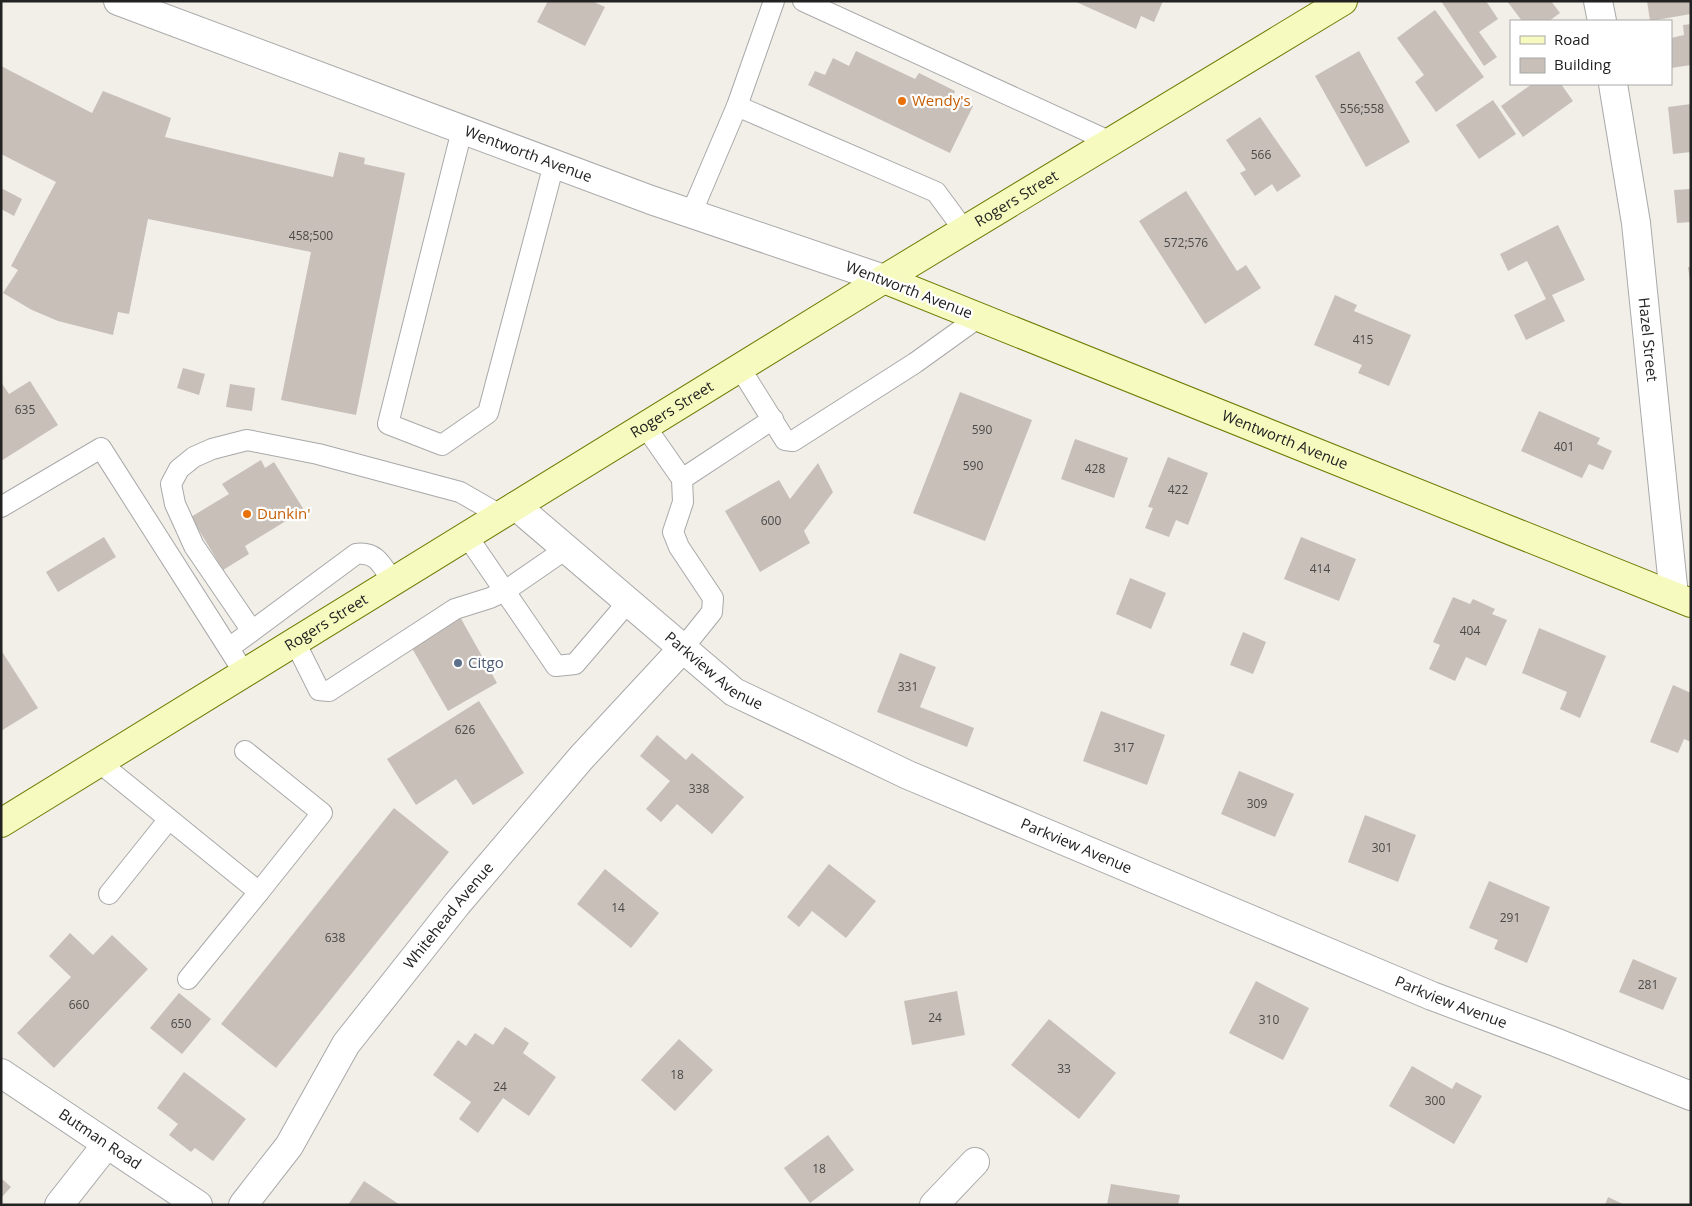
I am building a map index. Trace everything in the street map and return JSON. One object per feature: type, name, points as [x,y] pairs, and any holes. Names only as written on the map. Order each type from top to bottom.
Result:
[{"type":"main road","name":"Rogers Street","points":[[1,823],[884,279],[1343,1]]},
{"type":"main road","name":"Wentworth Avenue","points":[[884,279],[1682,600]]},
{"type":"street","name":"Wentworth Avenue","points":[[118,1],[691,214],[884,279]]},
{"type":"street","points":[[1598,1],[1602,20]]},
{"type":"street","name":"Hazel Street","points":[[1613,85],[1636,222],[1682,600]]},
{"type":"street","name":"Parkview Avenue","points":[[508,511],[566,548],[734,692],[908,775],[1432,996],[1691,1096]]},
{"type":"street","name":"Whitehead Avenue","points":[[243,1205],[290,1146],[346,1044],[457,904],[581,758],[683,648]]},
{"type":"street","name":"Butman Road","points":[[1,1074],[198,1205]]},
{"type":"street","points":[[59,1205],[107,1144]]},
{"type":"street","points":[[934,1205],[975,1162]]},
{"type":"lane","points":[[691,214],[737,106],[774,1]]},
{"type":"lane","points":[[803,1],[1111,142]]},
{"type":"lane","points":[[737,106],[936,192],[964,230]]},
{"type":"lane","points":[[462,130],[388,424],[442,445],[488,413],[554,164]]},
{"type":"lane","points":[[740,368],[785,440],[793,442],[915,363],[979,317]]},
{"type":"lane","points":[[682,479],[773,419]]},
{"type":"lane","points":[[645,426],[682,479],[683,502],[673,532],[680,547],[712,598],[712,612],[683,648]]},
{"type":"lane","points":[[252,631],[194,546],[175,504],[172,484],[179,469],[194,457],[212,449],[247,440],[318,454],[460,492],[508,511]]},
{"type":"lane","points":[[1,507],[101,448],[245,674]]},
{"type":"lane","points":[[467,536],[556,666],[575,664],[628,602]]},
{"type":"lane","points":[[295,642],[319,690],[329,691],[454,609],[490,598],[505,591],[566,548]]},
{"type":"lane","points":[[229,648],[356,554],[365,553],[374,556],[393,582]]},
{"type":"lane","points":[[188,979],[322,813],[245,751]]},
{"type":"lane","points":[[100,763],[259,892]]},
{"type":"lane","points":[[109,894],[169,819]]},
{"type":"building","points":[[548,1],[592,1],[605,7],[585,46],[537,22]]},
{"type":"building","points":[[1074,1],[1163,1],[1154,22],[1141,16],[1136,29]]},
{"type":"building","points":[[1441,1],[1486,1],[1498,19],[1479,32],[1497,57],[1484,66]]},
{"type":"building","points":[[1507,1],[1551,1],[1560,13],[1550,20],[1521,20]]},
{"type":"building","points":[[1647,1],[1691,1],[1691,14],[1650,20]]},
{"type":"building","points":[[1435,10],[1484,77],[1436,112],[1415,82],[1424,75],[1397,38]]},
{"type":"building","points":[[1691,24],[1691,65],[1672,68],[1672,38],[1684,35],[1683,25]]},
{"type":"building","name":"Wendy's","points":[[856,51],[915,79],[919,73],[955,91],[953,96],[973,106],[950,153],[808,85],[815,71],[825,75],[833,58],[849,66]]},
{"type":"building","points":[[1359,51],[1410,142],[1366,167],[1315,76]]},
{"type":"building","points":[[1,66],[92,113],[103,91],[171,118],[165,137],[333,177],[339,152],[365,158],[364,164],[405,173],[356,415],[281,400],[311,252],[148,219],[129,314],[118,312],[113,335],[58,321],[32,310],[3,293],[18,270],[11,266],[56,182],[1,154]]},
{"type":"building","points":[[1531,85],[1562,85],[1573,101],[1523,137],[1501,106]]},
{"type":"building","points":[[1493,100],[1516,134],[1479,159],[1456,125]]},
{"type":"building","points":[[1691,104],[1691,152],[1673,154],[1668,107]]},
{"type":"building","points":[[1260,117],[1301,176],[1277,192],[1272,184],[1255,196],[1240,173],[1246,170],[1226,140]]},
{"type":"building","points":[[1,188],[22,199],[14,216],[1,209]]},
{"type":"building","points":[[1691,189],[1691,222],[1677,223],[1674,190]]},
{"type":"building","points":[[1186,191],[1237,271],[1246,265],[1261,288],[1205,324],[1139,221]]},
{"type":"building","points":[[1558,225],[1585,280],[1552,295],[1565,321],[1526,340],[1514,315],[1546,299],[1527,261],[1508,271],[1500,254]]},
{"type":"building","points":[[1688,267],[1691,267],[1691,280],[1690,280]]},
{"type":"building","points":[[1335,295],[1357,305],[1354,311],[1411,335],[1389,386],[1358,373],[1362,365],[1314,345]]},
{"type":"building","points":[[183,368],[205,374],[199,395],[177,388]]},
{"type":"building","points":[[30,381],[58,425],[1,461],[1,382],[9,394]]},
{"type":"building","points":[[230,384],[255,388],[252,411],[226,407]]},
{"type":"building","points":[[960,392],[1032,420],[985,541],[913,513]]},
{"type":"building","points":[[1539,411],[1600,438],[1597,444],[1612,451],[1603,470],[1589,464],[1582,478],[1521,451]]},
{"type":"building","points":[[1075,439],[1128,458],[1114,498],[1061,479]]},
{"type":"building","points":[[1168,457],[1208,473],[1188,525],[1176,520],[1169,537],[1145,528],[1153,508],[1148,507]]},
{"type":"building","name":"Dunkin'","points":[[261,460],[265,468],[274,462],[304,510],[245,546],[249,554],[223,570],[191,517],[229,494],[222,484]]},
{"type":"building","points":[[818,463],[833,492],[804,531],[810,543],[760,572],[725,511],[779,480],[790,499]]},
{"type":"building","points":[[104,537],[116,557],[58,592],[46,572]]},
{"type":"building","points":[[1301,537],[1356,559],[1339,601],[1284,579]]},
{"type":"building","points":[[1130,578],[1166,593],[1151,629],[1116,614]]},
{"type":"building","points":[[1453,597],[1470,604],[1473,599],[1495,609],[1492,614],[1507,620],[1486,666],[1466,657],[1455,681],[1429,669],[1440,645],[1433,642]]},
{"type":"building","points":[[459,615],[497,683],[448,711],[409,643]]},
{"type":"building","points":[[1539,628],[1606,656],[1580,718],[1560,709],[1567,692],[1522,673]]},
{"type":"building","points":[[1243,632],[1266,642],[1253,674],[1230,665]]},
{"type":"building","points":[[1,650],[38,708],[1,731]]},
{"type":"building","points":[[900,653],[936,667],[920,707],[974,728],[967,747],[877,712]]},
{"type":"building","points":[[1673,685],[1691,693],[1691,742],[1684,739],[1678,753],[1650,742]]},
{"type":"building","points":[[479,701],[524,773],[473,805],[456,779],[416,805],[387,759]]},
{"type":"building","points":[[1101,711],[1165,735],[1147,785],[1083,761]]},
{"type":"building","points":[[657,735],[686,760],[692,753],[744,797],[712,834],[677,804],[661,822],[646,809],[670,781],[640,756]]},
{"type":"building","points":[[1239,771],[1294,794],[1275,837],[1221,814]]},
{"type":"building","points":[[394,808],[449,852],[276,1068],[221,1024]]},
{"type":"building","points":[[1365,815],[1416,835],[1398,882],[1348,862]]},
{"type":"building","points":[[829,864],[876,901],[846,938],[812,911],[799,927],[787,917]]},
{"type":"building","points":[[605,869],[659,913],[631,948],[577,904]]},
{"type":"building","points":[[1489,881],[1550,907],[1527,963],[1494,949],[1498,940],[1469,928]]},
{"type":"building","points":[[70,933],[93,955],[112,935],[148,969],[54,1068],[17,1033],[71,977],[49,956]]},
{"type":"building","points":[[1633,959],[1677,978],[1663,1010],[1619,992]]},
{"type":"building","points":[[1256,981],[1309,1008],[1283,1060],[1229,1033]]},
{"type":"building","points":[[957,991],[965,1035],[912,1045],[904,1001]]},
{"type":"building","points":[[179,993],[211,1019],[182,1054],[150,1028]]},
{"type":"building","points":[[1049,1019],[1116,1073],[1079,1119],[1011,1065]]},
{"type":"building","points":[[505,1027],[529,1043],[523,1053],[556,1077],[529,1116],[503,1098],[478,1133],[459,1119],[471,1102],[433,1075],[458,1040],[466,1046],[475,1033],[493,1045]]},
{"type":"building","points":[[679,1039],[713,1070],[675,1111],[641,1080]]},
{"type":"building","points":[[1412,1066],[1452,1089],[1456,1082],[1482,1096],[1454,1144],[1389,1106]]},
{"type":"building","points":[[184,1072],[246,1119],[213,1161],[195,1148],[191,1152],[169,1135],[178,1124],[157,1108]]},
{"type":"building","points":[[828,1135],[854,1170],[810,1203],[784,1168]]},
{"type":"building","points":[[1,1178],[11,1187],[1,1198]]},
{"type":"building","points":[[364,1181],[400,1205],[348,1205]]},
{"type":"building","points":[[1111,1184],[1180,1195],[1178,1205],[1107,1205]]},
{"type":"building","points":[[1608,1197],[1625,1205],[1605,1205]]},
{"type":"place","name":"Wendy's","points":[[902,101]]},
{"type":"place","name":"Dunkin'","points":[[247,514]]},
{"type":"place","name":"Citgo","points":[[458,663]]}]
